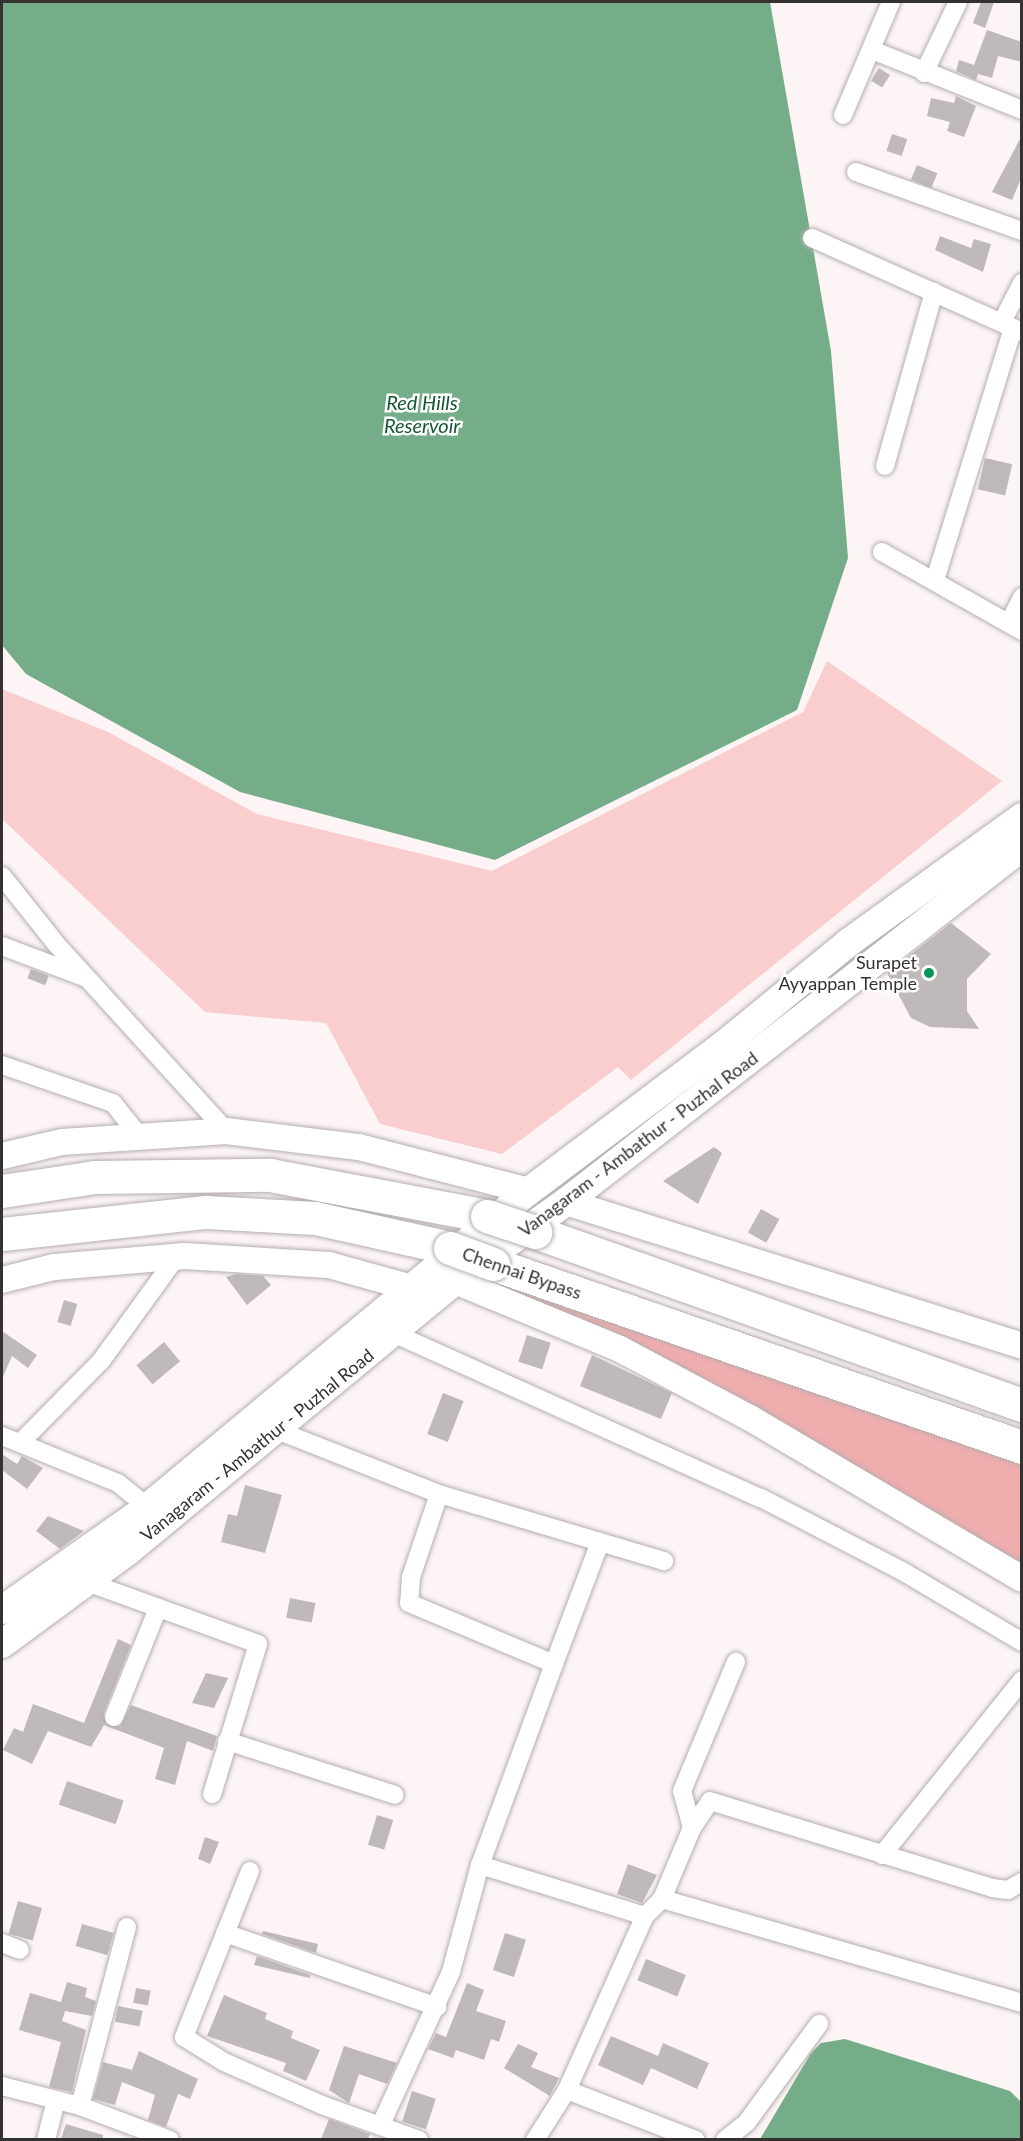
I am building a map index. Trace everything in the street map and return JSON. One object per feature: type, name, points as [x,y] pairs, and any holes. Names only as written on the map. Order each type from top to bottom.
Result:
[{"type":"highway","points":[[2,1191],[95,1177],[270,1175],[478,1213],[1022,1405]]},
{"type":"highway","name":"Chennai Bypass","points":[[2,1234],[206,1212],[315,1218],[450,1248],[1022,1447]]},
{"type":"main road","points":[[2,1610],[148,1507],[437,1289],[529,1191],[929,901],[1022,817]]},
{"type":"main road","name":"Vanagaram - Ambathur - Puzhal Road","points":[[2,1644],[87,1582],[393,1333],[437,1289],[566,1202],[929,901],[1022,847]]},
{"type":"street","points":[[843,115],[891,2]]},
{"type":"street","points":[[924,73],[958,2]]},
{"type":"street","points":[[872,50],[924,73],[1022,110]]},
{"type":"street","points":[[856,172],[1022,231]]},
{"type":"street","points":[[812,238],[1012,328]]},
{"type":"street","points":[[935,580],[1012,328],[1022,283]]},
{"type":"street","points":[[885,466],[934,292]]},
{"type":"street","points":[[882,552],[1015,627],[1022,597]]},
{"type":"street","points":[[2,876],[88,979],[226,1131]]},
{"type":"street","points":[[2,946],[88,979]]},
{"type":"street","points":[[2,1065],[113,1103],[140,1137]]},
{"type":"street","points":[[2,1156],[62,1142],[226,1131],[359,1147],[529,1191]]},
{"type":"street","points":[[566,1202],[1022,1346]]},
{"type":"street","points":[[22,1441],[101,1361],[177,1256]]},
{"type":"street","points":[[2,1280],[54,1266],[177,1256],[329,1265],[437,1289],[620,1349],[750,1418],[1022,1579]]},
{"type":"street","points":[[393,1333],[761,1498],[902,1571],[1022,1642]]},
{"type":"street","points":[[274,1429],[439,1494],[664,1562]]},
{"type":"street","points":[[2,1436],[22,1441],[118,1483],[148,1507]]},
{"type":"street","points":[[439,1494],[411,1577],[409,1603],[554,1664]]},
{"type":"street","points":[[382,2122],[438,2007],[480,1865],[600,1542]]},
{"type":"street","points":[[87,1582],[258,1644],[212,1794]]},
{"type":"street","points":[[114,1717],[158,1608]]},
{"type":"street","points":[[692,1828],[682,1791],[736,1662]]},
{"type":"street","points":[[882,1855],[1022,1680]]},
{"type":"street","points":[[227,1741],[395,1795]]},
{"type":"street","points":[[535,2139],[567,2090],[645,1916],[662,1899],[692,1828],[710,1802],[992,1888],[1008,1890],[1022,1882]]},
{"type":"street","points":[[480,1865],[645,1916]]},
{"type":"street","points":[[250,1871],[184,2037],[224,2062],[322,2105],[382,2122],[419,2139]]},
{"type":"street","points":[[662,1899],[1022,2003]]},
{"type":"street","points":[[80,2106],[127,1927]]},
{"type":"street","points":[[225,1933],[438,2007]]},
{"type":"street","points":[[2,1943],[20,1950]]},
{"type":"street","points":[[725,2139],[747,2122],[819,2024]]},
{"type":"street","points":[[2,2086],[80,2106],[159,2138]]},
{"type":"street","points":[[567,2090],[696,2139]]},
{"type":"street","points":[[46,2139],[56,2100]]},
{"type":"shaded area","points":[[827,661],[1002,781],[631,1080],[618,1067],[502,1154],[380,1124],[326,1023],[205,1012],[2,819],[2,689],[108,732],[257,814],[492,871],[803,712]]},
{"type":"shaded area","points":[[509,1282],[1021,1459],[1021,1568],[515,1295]]},
{"type":"water","name":"Red Hills Reservoir","points":[[2,2],[770,2],[831,351],[848,558],[797,710],[495,860],[240,792],[26,674],[2,645]]},
{"type":"water","points":[[845,2039],[1010,2091],[1021,2102],[1021,2139],[760,2139],[811,2053],[821,2043]]},
{"type":"building","points":[[981,2],[994,2],[985,28],[973,23]]},
{"type":"building","points":[[987,30],[1022,42],[1022,62],[998,56],[992,78],[978,74],[976,80],[956,71],[959,60],[974,65]]},
{"type":"building","points":[[879,68],[890,75],[882,88],[871,81]]},
{"type":"building","points":[[956,96],[976,106],[964,137],[947,131],[950,122],[927,116],[931,98],[954,103]]},
{"type":"building","points":[[892,134],[907,139],[902,156],[886,151]]},
{"type":"building","points":[[1021,137],[1022,176],[1012,200],[992,192]]},
{"type":"building","points":[[917,165],[937,173],[931,188],[911,180]]},
{"type":"building","points":[[940,236],[971,248],[974,239],[991,244],[983,272],[935,250]]},
{"type":"building","points":[[985,458],[1012,464],[1005,495],[978,489]]},
{"type":"building","name":"Surapet Ayyappan Temple","points":[[951,923],[991,954],[967,979],[967,1011],[979,1029],[930,1027],[911,1018],[887,973]]},
{"type":"building","points":[[31,969],[49,976],[45,985],[27,978]]},
{"type":"building","points":[[714,1147],[722,1153],[698,1204],[663,1181]]},
{"type":"building","points":[[761,1209],[779,1219],[766,1243],[748,1233]]},
{"type":"building","points":[[236,1274],[263,1276],[271,1285],[247,1305],[226,1277]]},
{"type":"building","points":[[64,1300],[77,1304],[71,1326],[57,1322]]},
{"type":"building","points":[[2,1331],[37,1355],[28,1368],[12,1356],[2,1379]]},
{"type":"building","points":[[527,1335],[551,1343],[542,1369],[518,1362]]},
{"type":"building","points":[[164,1342],[180,1361],[152,1384],[136,1365]]},
{"type":"building","points":[[592,1355],[672,1393],[661,1419],[580,1386]]},
{"type":"building","points":[[443,1393],[464,1401],[448,1442],[427,1434]]},
{"type":"building","points":[[2,1454],[17,1464],[22,1456],[43,1468],[27,1489],[2,1470]]},
{"type":"building","points":[[245,1485],[282,1495],[265,1553],[221,1542],[228,1514],[237,1516]]},
{"type":"building","points":[[48,1516],[84,1531],[60,1549],[36,1531]]},
{"type":"building","points":[[290,1598],[316,1603],[312,1623],[286,1618]]},
{"type":"building","points":[[118,1639],[131,1645],[104,1713],[106,1724],[120,1726],[131,1705],[217,1736],[213,1751],[187,1741],[175,1785],[155,1779],[164,1748],[104,1725],[91,1747],[48,1731],[32,1764],[3,1750],[14,1728],[23,1732],[33,1704],[84,1723]]},
{"type":"building","points":[[206,1673],[228,1678],[214,1708],[192,1703]]},
{"type":"building","points":[[67,1781],[124,1801],[116,1824],[59,1805]]},
{"type":"building","points":[[377,1815],[393,1820],[384,1850],[368,1845]]},
{"type":"building","points":[[205,1837],[219,1842],[210,1864],[198,1859]]},
{"type":"building","points":[[628,1864],[657,1875],[642,1903],[617,1894]]},
{"type":"building","points":[[18,1901],[42,1908],[33,1941],[9,1934]]},
{"type":"building","points":[[82,1924],[114,1933],[107,1955],[76,1946]]},
{"type":"building","points":[[263,1931],[318,1944],[316,1953],[262,1934]]},
{"type":"building","points":[[505,1933],[526,1940],[514,1977],[493,1970]]},
{"type":"building","points":[[257,1956],[310,1975],[310,1978],[254,1965]]},
{"type":"building","points":[[646,1959],[686,1975],[677,1996],[637,1980]]},
{"type":"building","points":[[67,1982],[87,1988],[85,1997],[96,2001],[92,2016],[65,2011],[62,2021],[86,2030],[72,2092],[49,2087],[61,2042],[19,2030],[30,1993],[61,2002]]},
{"type":"building","points":[[467,1983],[484,1990],[476,2011],[506,2021],[499,2042],[491,2039],[484,2060],[456,2050],[453,2058],[428,2049],[436,2033],[446,2037]]},
{"type":"building","points":[[136,1988],[151,1991],[148,2006],[133,2003]]},
{"type":"building","points":[[224,1995],[267,2013],[265,2019],[293,2031],[291,2038],[320,2050],[306,2081],[283,2071],[286,2063],[207,2036]]},
{"type":"building","points":[[118,2006],[143,2011],[139,2026],[115,2022]]},
{"type":"building","points":[[611,2036],[658,2056],[663,2043],[709,2063],[697,2089],[651,2068],[643,2085],[598,2065]]},
{"type":"building","points":[[518,2044],[538,2053],[531,2067],[559,2078],[550,2096],[504,2068]]},
{"type":"building","points":[[344,2046],[397,2063],[387,2084],[359,2074],[349,2103],[329,2090]]},
{"type":"building","points":[[139,2051],[198,2079],[190,2099],[178,2094],[166,2127],[148,2120],[155,2095],[122,2082],[115,2105],[93,2099],[103,2062],[132,2070]]},
{"type":"building","points":[[412,2091],[436,2099],[426,2129],[402,2121]]},
{"type":"building","points":[[329,2119],[370,2134],[368,2139],[321,2139]]},
{"type":"building","points":[[66,2124],[103,2135],[103,2139],[61,2139]]},
{"type":"place","name":"Surapet Ayyappan Temple","points":[[929,973]]}]
